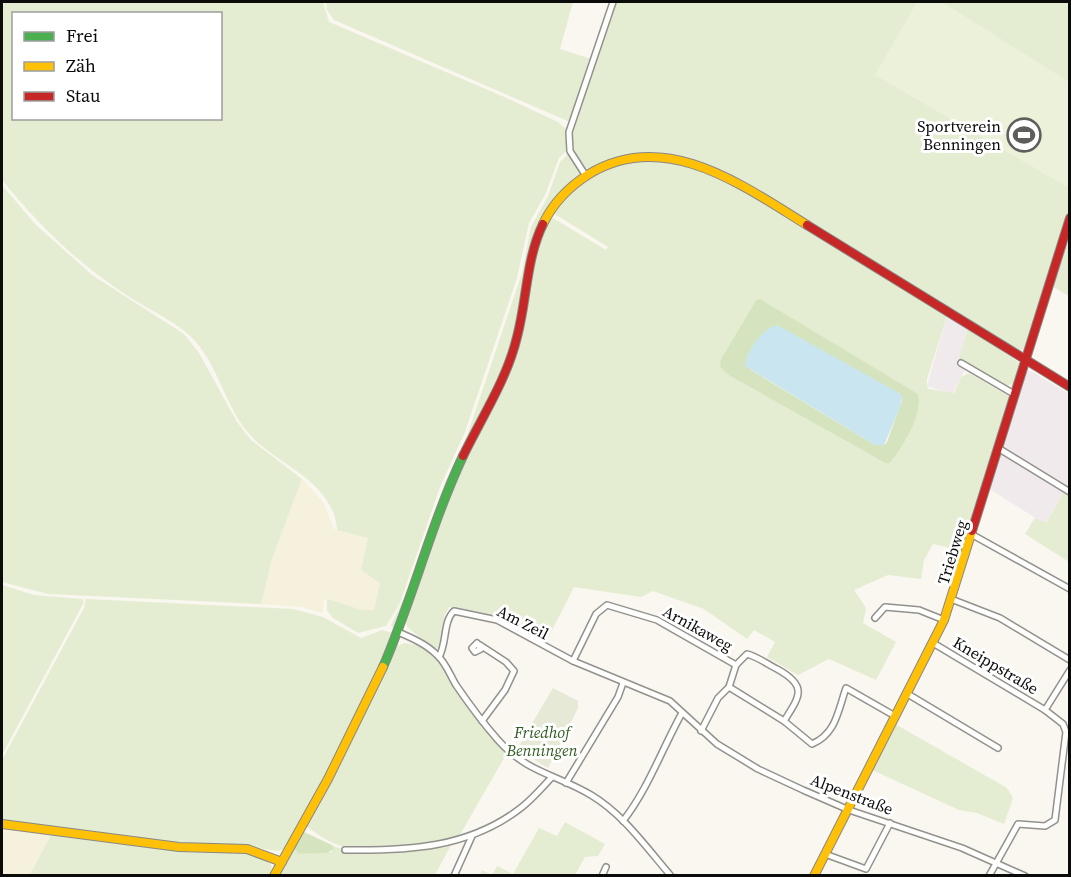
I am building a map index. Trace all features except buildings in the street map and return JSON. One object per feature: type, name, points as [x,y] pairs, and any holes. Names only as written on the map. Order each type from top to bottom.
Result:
[{"type":"street","points":[[586,176],[570,151],[569,132],[613,2]]},
{"type":"street","points":[[274,876],[322,792],[398,632],[457,470],[512,355],[520,328],[528,265],[536,237],[554,205],[586,176],[609,164],[644,156],[676,158],[706,166],[727,176],[1070,387]]},
{"type":"street","name":"Triebweg","points":[[814,876],[944,620],[1070,218]]},
{"type":"street","points":[[961,363],[1014,394]]},
{"type":"street","points":[[998,448],[1070,492]]},
{"type":"street","points":[[971,534],[1070,589]]},
{"type":"street","points":[[951,599],[1000,618],[1070,660]]},
{"type":"street","name":"Arnikaweg","points":[[573,661],[596,614],[607,605],[657,620],[686,634],[736,665]]},
{"type":"street","points":[[875,618],[885,607],[919,610],[944,620]]},
{"type":"street","name":"Am Zeil","points":[[439,657],[445,645],[450,615],[454,611],[497,620],[573,661],[670,701],[682,713]]},
{"type":"street","points":[[398,632],[423,645],[439,657],[482,721],[515,756],[551,778],[591,795],[623,821],[670,876]]},
{"type":"street","name":"Kneippstraße","points":[[933,643],[1045,710],[1063,724],[1066,732],[1055,820],[1045,826],[1018,824],[997,863]]},
{"type":"street","points":[[480,645],[506,662],[514,671],[505,690],[482,721]]},
{"type":"street","name":"Arnikaweg","points":[[701,731],[718,699],[729,687],[736,665],[747,654],[793,678],[798,685],[797,700],[784,721]]},
{"type":"street","points":[[1045,710],[1070,670]]},
{"type":"street","points":[[566,783],[618,697],[623,683]]},
{"type":"street","points":[[729,687],[784,721],[812,744],[825,739],[833,728],[846,688],[895,716]]},
{"type":"street","points":[[906,693],[998,748]]},
{"type":"street","points":[[623,821],[645,787],[664,744],[682,713]]},
{"type":"street","name":"Alpenstraße","points":[[682,713],[717,744],[758,769],[849,810],[997,863],[1025,876]]},
{"type":"street","points":[[345,850],[428,847],[472,836],[521,808],[551,778]]},
{"type":"street","points":[[825,855],[866,869],[890,823]]},
{"type":"street","points":[[2,824],[179,847],[254,849],[282,862]]},
{"type":"street","points":[[454,876],[472,836]]},
{"type":"street","points":[[989,876],[997,863]]},
{"type":"street","points":[[602,876],[606,867]]},
{"type":"shaded area","points":[[947,316],[968,328],[959,358],[968,364],[952,394],[927,386]]},
{"type":"shaded area","points":[[1033,372],[1069,394],[1069,488],[1067,487],[1045,524],[988,488],[1024,373]]},
{"type":"shaded area","points":[[302,479],[323,502],[334,529],[368,538],[361,570],[380,583],[374,610],[362,610],[324,599],[323,613],[301,607],[261,604],[272,559]]},
{"type":"shaded area","points":[[2,828],[52,833],[29,875],[2,876]]},
{"type":"green space","points":[[2,2],[323,2],[329,22],[502,96],[558,122],[567,130],[567,150],[559,158],[545,195],[529,223],[517,278],[465,432],[440,487],[400,603],[386,626],[358,633],[333,618],[327,611],[327,599],[362,610],[374,610],[380,583],[361,570],[368,538],[337,530],[334,514],[327,500],[317,488],[253,438],[235,413],[215,371],[199,345],[188,334],[88,267],[29,211],[2,180]]},
{"type":"green space","points":[[326,2],[573,2],[560,49],[591,59],[570,122],[334,20],[327,10]]},
{"type":"green space","points":[[615,2],[1069,2],[1069,296],[1050,285],[1026,348],[1021,350],[988,334],[719,169],[676,155],[653,152],[630,155],[590,169],[584,168],[575,154],[571,133]]},
{"type":"green space","name":"Sportverein Benningen","points":[[917,2],[942,2],[1069,82],[1069,188],[875,75]]},
{"type":"green space","points":[[569,153],[579,170],[579,177],[535,234],[531,243],[511,349],[465,446],[397,626],[393,628],[391,625],[406,594],[445,483],[467,436],[522,273],[531,227],[548,196],[560,162]]},
{"type":"green space","points":[[649,159],[687,163],[716,175],[947,316],[927,379],[929,389],[954,393],[961,377],[969,373],[1010,397],[963,551],[933,544],[924,560],[921,579],[888,575],[854,590],[866,608],[863,623],[896,642],[876,680],[829,659],[798,675],[767,657],[775,642],[754,630],[747,639],[704,609],[653,591],[641,597],[574,587],[546,642],[499,617],[449,607],[445,615],[440,649],[433,648],[407,627],[406,622],[455,482],[508,372],[537,244],[549,219],[553,218],[606,250],[608,247],[553,213],[583,183],[607,169]],"holes":[[[756,300],[919,405],[907,437],[890,463],[885,463],[730,376],[721,359]]]},
{"type":"green space","points":[[2,185],[35,224],[92,275],[184,334],[199,353],[237,422],[251,440],[302,479],[272,559],[261,604],[48,594],[2,582]]},
{"type":"green space","points":[[760,299],[918,394],[918,412],[915,421],[890,463],[885,463],[730,376],[720,367],[721,359],[756,300]],"holes":[[[745,362],[899,393],[902,400],[887,442],[884,445],[875,445],[751,370]]]},
{"type":"green space","points":[[968,328],[1021,364],[1015,383],[1006,386],[959,358]]},
{"type":"green space","points":[[1067,487],[1069,488],[1069,562],[1025,534],[1035,518],[1046,523]]},
{"type":"green space","points":[[2,585],[34,595],[82,599],[84,602],[2,755]]},
{"type":"green space","points":[[86,599],[293,609],[323,617],[361,638],[382,630],[393,633],[322,785],[285,849],[277,851],[248,846],[183,844],[2,821],[2,760],[84,608]]},
{"type":"green space","points":[[405,643],[417,645],[435,657],[482,725],[507,753],[458,838],[387,849],[358,849],[340,846],[315,833],[307,827],[307,824],[396,646]]},
{"type":"green space","name":"Friedhof Benningen","points":[[553,688],[578,701],[578,708],[548,768],[517,749]]},
{"type":"green space","points":[[895,724],[1007,788],[1013,798],[1004,824],[977,813],[959,810],[872,770]]},
{"type":"green space","points":[[565,822],[605,844],[598,856],[585,857],[575,875],[492,875],[497,866],[513,874],[539,828],[557,836]]},
{"type":"green space","points":[[304,832],[332,845],[334,849],[327,853],[298,854],[294,848]]},
{"type":"green space","points":[[52,833],[245,851],[268,860],[272,867],[270,876],[29,876]]},
{"type":"green space","points":[[332,845],[359,853],[391,854],[451,845],[435,875],[277,876],[294,848],[298,854],[332,852]]},
{"type":"green space","points":[[482,870],[492,875],[480,875]]},
{"type":"water","points":[[777,325],[902,396],[900,407],[884,445],[875,445],[745,366],[748,354],[756,341],[766,331]]},
{"type":"traffic: fast","points":[[383,667],[441,508],[463,456]]},
{"type":"traffic: slow","points":[[543,224],[563,196],[589,174],[618,161],[646,157],[674,159],[702,167],[729,179],[807,225]]},
{"type":"traffic: slow","points":[[814,876],[944,620],[972,531]]},
{"type":"traffic: slow","points":[[274,876],[328,779],[383,667]]},
{"type":"traffic: slow","points":[[2,824],[179,847],[247,849],[282,862]]},
{"type":"traffic: jam","points":[[972,531],[1070,218]]},
{"type":"traffic: jam","points":[[463,456],[501,383],[513,353],[533,251],[543,224]]},
{"type":"traffic: jam","points":[[807,225],[1070,387]]},
{"type":"place","name":"Sportverein Benningen","points":[[1024,135]]}]
